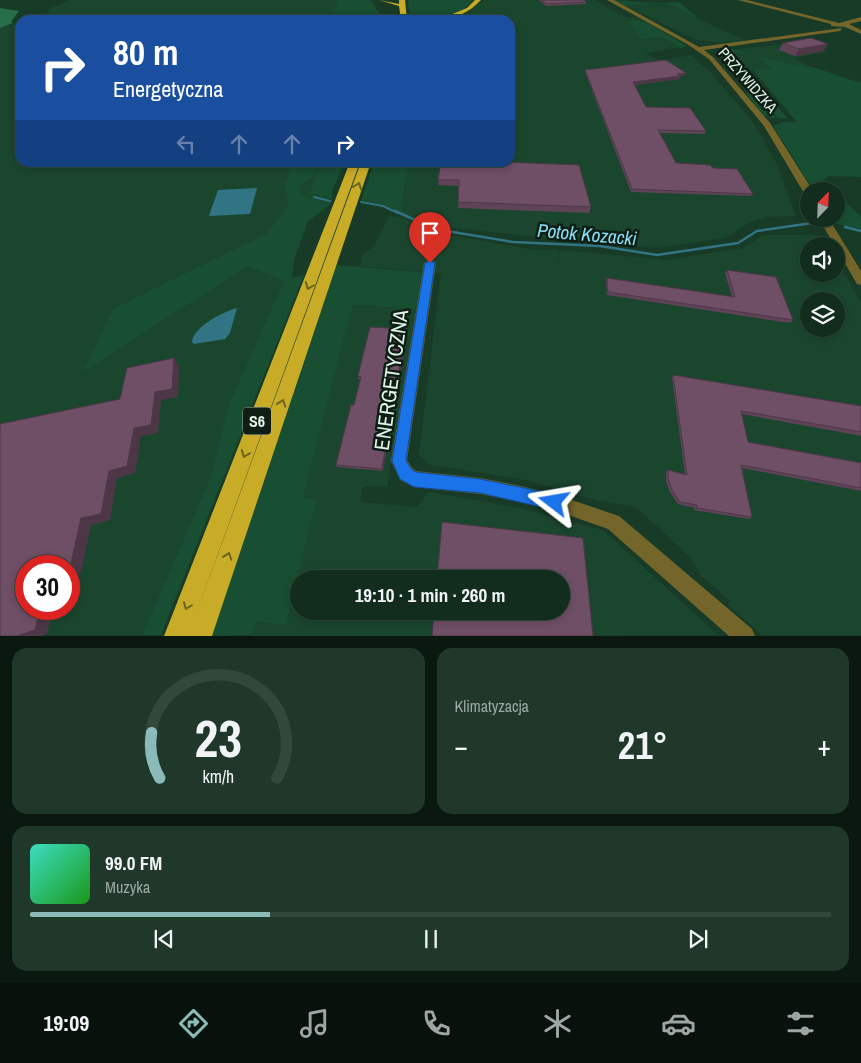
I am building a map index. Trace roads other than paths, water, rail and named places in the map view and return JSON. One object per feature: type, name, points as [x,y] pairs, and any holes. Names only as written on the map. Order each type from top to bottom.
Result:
[{"type":"highway","points":[[382,0],[399,2]]},
{"type":"highway","points":[[454,15],[469,9],[478,0]]},
{"type":"highway","points":[[398,15],[399,2]]},
{"type":"highway","points":[[399,2],[403,15]]},
{"type":"highway","name":"S6","points":[[176,636],[353,167]]},
{"type":"highway","name":"S6","points":[[200,636],[364,167]]},
{"type":"street","name":"PRZYWIDZKA","points":[[610,0],[699,49],[711,58],[767,125],[802,182]]},
{"type":"street","points":[[741,0],[861,32]]},
{"type":"street","points":[[699,49],[842,26],[861,19]]},
{"type":"street","points":[[829,228],[861,281]]},
{"type":"street","name":"ENERGETYCZNA","points":[[430,263],[399,461],[406,474],[414,479],[516,492],[554,502],[613,522],[745,636]]},
{"type":"water","points":[[257,188],[250,214],[209,216],[218,190]]},
{"type":"water","points":[[237,308],[230,333],[225,339],[194,344],[192,342],[194,336],[203,325],[217,316]]},
{"type":"waterway","name":"Potok Kozacki","points":[[314,197],[330,201]]},
{"type":"waterway","name":"Potok Kozacki","points":[[361,202],[383,206],[398,213]]},
{"type":"waterway","name":"Potok Kozacki","points":[[395,211],[435,229],[513,242],[600,246],[657,255],[738,243],[757,231],[800,225]]},
{"type":"waterway","name":"Potok Kozacki","points":[[845,227],[861,231]]}]
